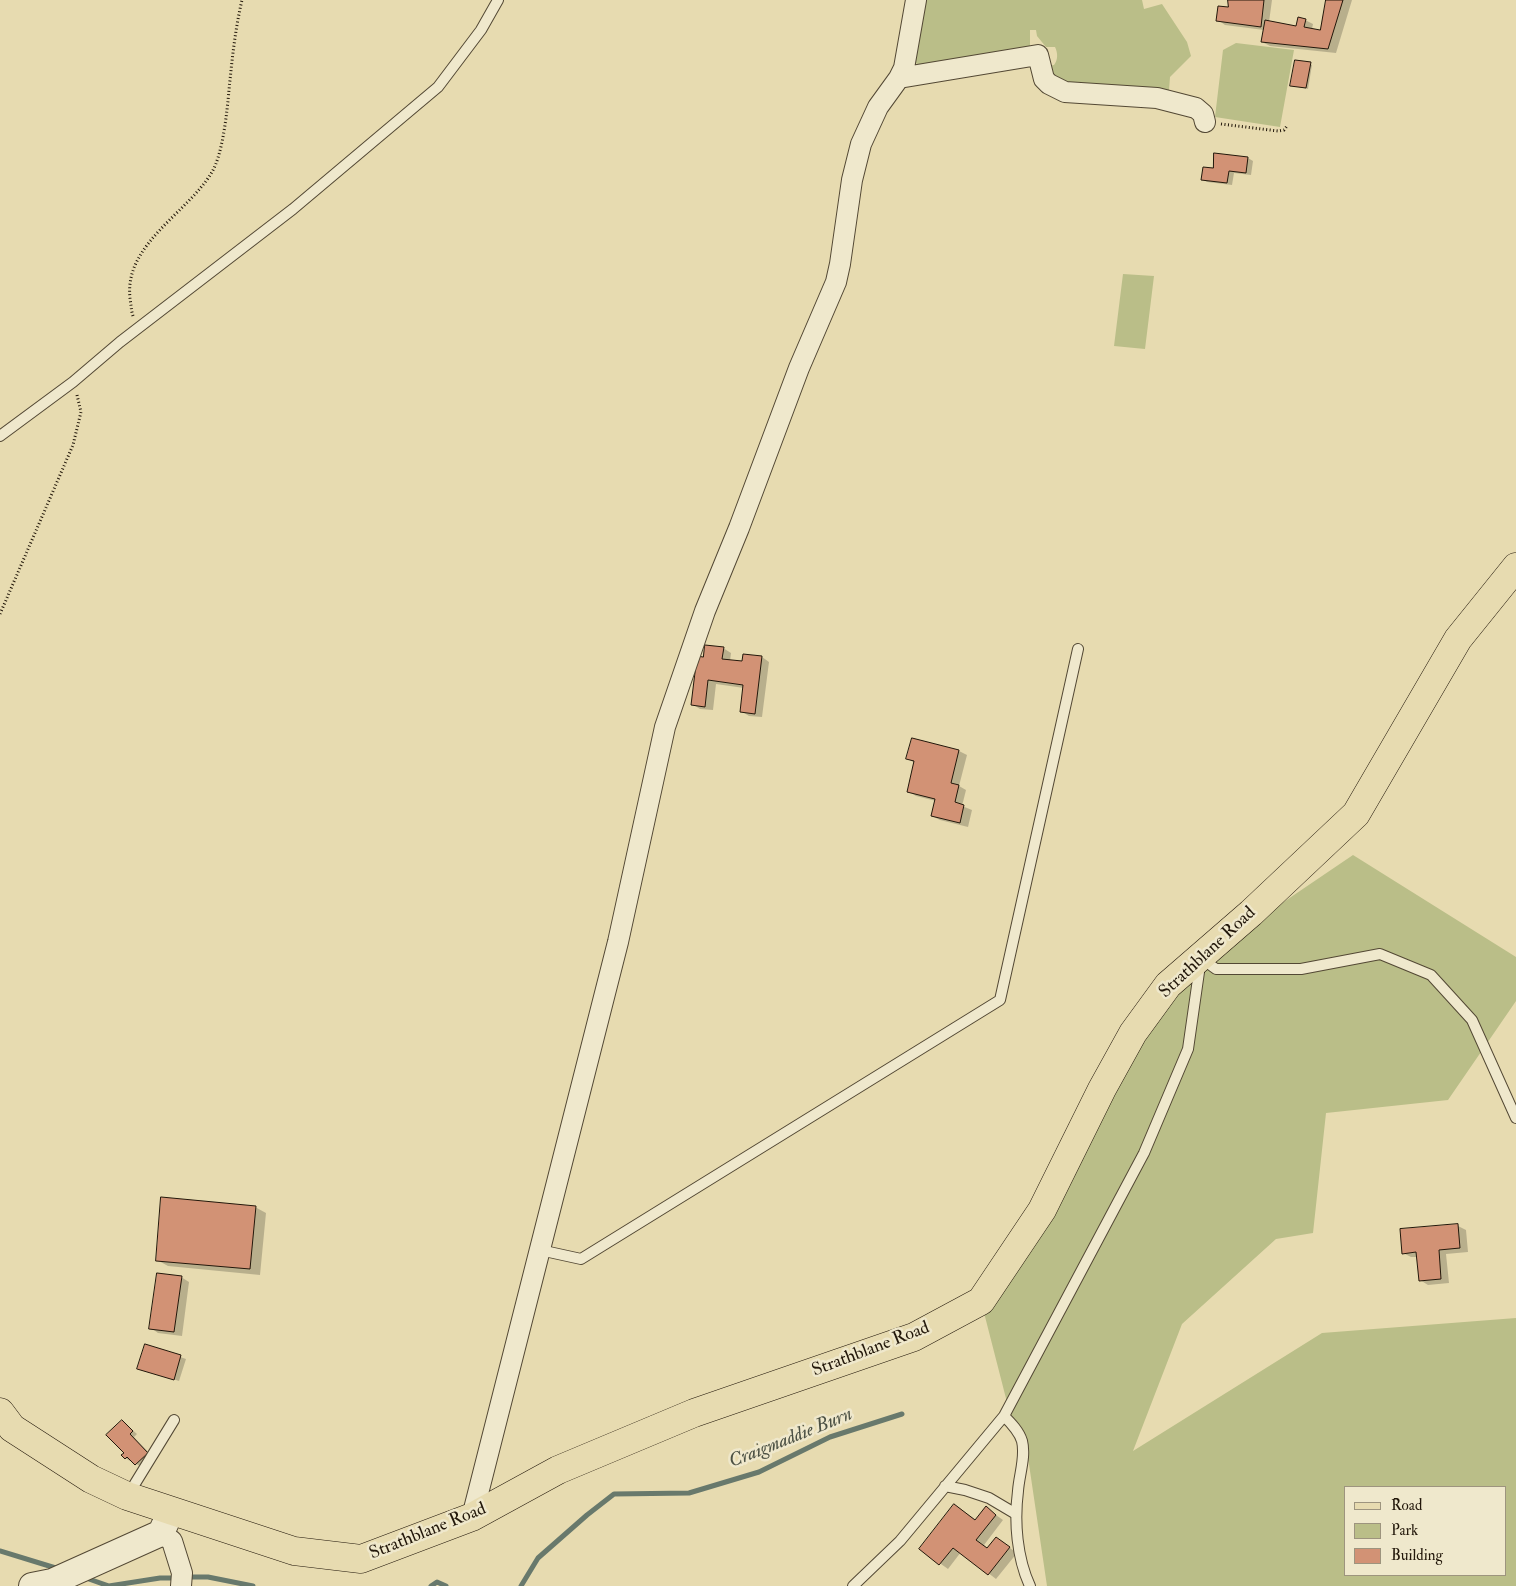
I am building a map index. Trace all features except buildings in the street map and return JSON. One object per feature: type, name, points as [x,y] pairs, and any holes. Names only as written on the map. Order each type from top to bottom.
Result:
[{"type":"main road","name":"Strathblane Road","points":[[0,1412],[12,1428],[91,1479],[127,1496],[166,1522],[294,1551],[361,1559],[472,1517],[558,1470],[694,1413],[914,1337],[982,1301],[1042,1210],[1102,1089],[1138,1026],[1168,985],[1251,913],[1356,814],[1458,639],[1516,567]]},
{"type":"street","points":[[472,1517],[618,942],[665,727],[705,611],[739,528],[799,368],[836,282],[852,180],[861,144],[878,107],[904,68],[916,0]]},
{"type":"street","points":[[899,78],[1038,55],[1044,78],[1049,84],[1065,92],[1157,98],[1196,108],[1203,114],[1205,122]]},
{"type":"street","points":[[32,1586],[52,1582],[166,1522],[182,1573],[181,1586]]},
{"type":"lane","points":[[0,436],[73,382],[138,328],[293,209],[438,87],[481,30],[498,0]]},
{"type":"lane","points":[[540,1250],[581,1259],[1000,1000],[1078,649]]},
{"type":"lane","points":[[853,1586],[900,1541],[1004,1416],[1144,1152],[1188,1049],[1201,958],[1216,969],[1300,969],[1380,954],[1431,975],[1472,1020],[1516,1118]]},
{"type":"lane","points":[[1004,1416],[1019,1435],[1022,1442],[1022,1462],[1016,1514],[1019,1551],[1023,1571],[1030,1586]]},
{"type":"lane","points":[[127,1496],[174,1420]]},
{"type":"lane","points":[[945,1486],[989,1498],[1016,1514]]},
{"type":"path","points":[[138,328],[132,312],[129,289],[135,263],[155,235],[202,188],[214,170],[223,138],[242,0]]},
{"type":"path","points":[[1205,122],[1278,131],[1284,130],[1287,126]]},
{"type":"path","points":[[0,614],[73,445],[82,412],[73,382]]},
{"type":"green space","points":[[922,0],[1142,0],[1144,9],[1162,4],[1187,42],[1191,56],[1170,77],[1169,90],[1056,80],[1046,66],[1054,65],[1057,56],[1056,49],[1055,47],[1046,47],[1037,36],[1036,30],[1030,30],[1030,48],[924,66],[915,63],[913,58]]},
{"type":"green space","points":[[1236,43],[1294,50],[1280,127],[1215,117],[1223,50]]},
{"type":"green space","points":[[1123,274],[1154,276],[1145,349],[1114,346]]},
{"type":"green space","points":[[1353,855],[1516,957],[1516,1001],[1448,1100],[1326,1113],[1313,1233],[1276,1239],[1182,1324],[1133,1451],[1322,1333],[1516,1318],[1516,1586],[1047,1586],[1026,1444],[1010,1414],[981,1301],[1102,1089],[1201,958]]},
{"type":"waterway","name":"Craigmaddie Burn","points":[[521,1586],[538,1558],[614,1494],[689,1493],[759,1472],[830,1437],[902,1414]]},
{"type":"waterway","name":"Craigmaddie Burn","points":[[0,1551],[59,1569]]},
{"type":"waterway","name":"Craigmaddie Burn","points":[[187,1577],[208,1577],[253,1586]]},
{"type":"waterway","name":"Craigmaddie Burn","points":[[86,1578],[109,1586],[160,1578],[178,1578]]},
{"type":"waterway","name":"Craigmaddie Burn","points":[[431,1586],[437,1582],[446,1586]]}]
